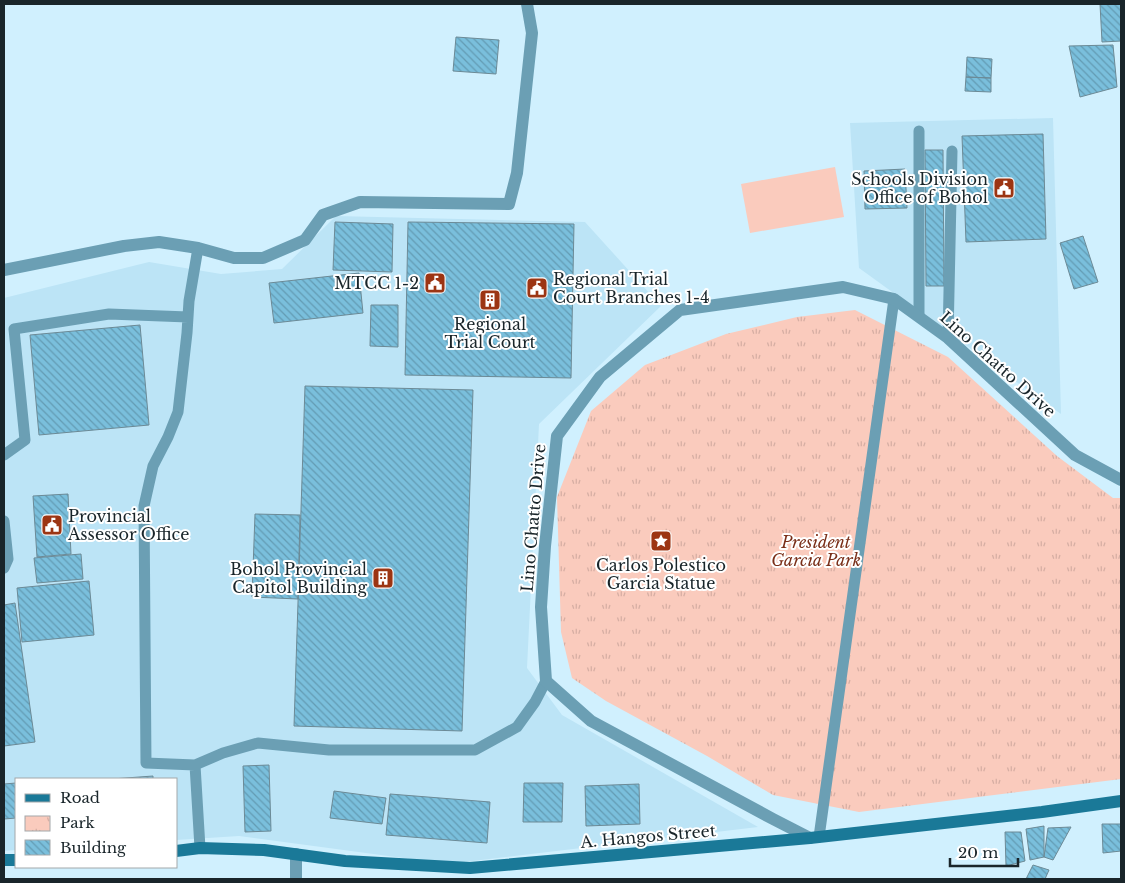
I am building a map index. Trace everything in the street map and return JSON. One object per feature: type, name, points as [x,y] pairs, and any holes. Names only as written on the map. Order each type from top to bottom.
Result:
[{"type":"street","points":[[4,270],[124,246],[159,242],[198,248],[234,258],[263,258],[305,240],[323,215],[360,202],[509,204],[517,173],[532,33],[527,4]]},
{"type":"street","name":"Lino Chatto Drive","points":[[546,681],[542,607],[545,546],[556,436],[600,377],[680,310],[843,287],[894,299],[948,338],[1074,454],[1121,480]]},
{"type":"street","points":[[546,681],[591,721],[772,819],[814,837]]},
{"type":"street","name":"A. Hangos Street","points":[[178,851],[200,848],[264,850],[346,861],[470,868],[814,837],[1042,812],[1121,801]]},
{"type":"street","points":[[296,854],[296,879]]},
{"type":"lane","points":[[918,316],[919,131]]},
{"type":"lane","points":[[948,338],[952,151]]},
{"type":"lane","points":[[198,248],[189,301],[178,412],[168,437],[152,466],[144,506],[146,763],[195,765],[223,753],[258,742],[329,750],[475,750],[517,726],[546,681]]},
{"type":"lane","points":[[814,837],[894,299]]},
{"type":"lane","points":[[4,455],[25,440],[14,329],[110,314],[188,317]]},
{"type":"lane","points":[[4,522],[8,559],[4,568]]},
{"type":"lane","points":[[195,765],[200,848]]},
{"type":"shaded area","points":[[1053,118],[1061,414],[859,268],[850,123]]},
{"type":"shaded area","points":[[336,216],[585,222],[661,306],[539,424],[527,668],[562,715],[758,827],[448,864],[239,836],[178,840],[178,778],[15,778],[15,850],[4,851],[4,298],[149,262],[221,274],[282,269]]},
{"type":"green space","points":[[835,167],[844,217],[750,233],[741,184]]},
{"type":"green space","name":"President Garcia Park","points":[[855,310],[948,357],[1057,456],[1113,498],[1121,498],[1121,779],[859,812],[773,795],[707,756],[606,701],[572,678],[561,632],[557,497],[591,411],[645,365],[726,334],[797,317]]},
{"type":"building","points":[[1100,4],[1121,4],[1121,41],[1102,42]]},
{"type":"building","points":[[456,37],[499,40],[496,74],[453,71]]},
{"type":"building","points":[[1113,45],[1117,87],[1080,97],[1069,46]]},
{"type":"building","points":[[967,57],[992,59],[991,78],[966,77]]},
{"type":"building","points":[[966,77],[991,78],[991,92],[965,91]]},
{"type":"building","name":"Schools Division Office of Bohol","points":[[1043,134],[1046,239],[966,242],[962,136]]},
{"type":"building","points":[[925,150],[943,150],[944,286],[926,286]]},
{"type":"building","points":[[905,169],[907,208],[865,209],[864,171]]},
{"type":"building","points":[[335,222],[393,224],[392,272],[333,270]]},
{"type":"building","name":"Regional Trial Court","points":[[408,222],[574,224],[571,378],[405,375]]},
{"type":"building","points":[[1083,236],[1098,282],[1074,289],[1060,243]]},
{"type":"building","points":[[359,273],[363,313],[274,323],[269,283]]},
{"type":"building","points":[[371,305],[398,305],[398,347],[370,346]]},
{"type":"building","points":[[140,325],[149,425],[39,435],[30,335]]},
{"type":"building","name":"Bohol Provincial Capitol Building","points":[[305,386],[473,390],[462,731],[294,726]]},
{"type":"building","name":"Provincial Assessor Office","points":[[68,494],[71,554],[37,557],[33,496]]},
{"type":"building","points":[[255,514],[300,515],[298,599],[252,597]]},
{"type":"building","points":[[81,554],[83,579],[37,583],[34,558]]},
{"type":"building","points":[[89,581],[94,635],[22,642],[17,588]]},
{"type":"building","points":[[15,603],[35,742],[4,746],[4,605]]},
{"type":"building","points":[[269,765],[271,831],[245,832],[243,766]]},
{"type":"building","points":[[153,776],[153,778],[126,778]]},
{"type":"building","points":[[15,783],[15,818],[4,819],[4,784]]},
{"type":"building","points":[[524,783],[563,783],[562,822],[523,822]]},
{"type":"building","points":[[639,784],[640,824],[586,826],[585,786]]},
{"type":"building","points":[[334,791],[386,798],[382,824],[330,818]]},
{"type":"building","points":[[390,794],[490,802],[487,843],[386,835]]},
{"type":"building","points":[[1102,824],[1121,824],[1121,851],[1103,853]]},
{"type":"building","points":[[1044,826],[1044,857],[1030,860],[1026,829]]},
{"type":"building","points":[[1071,827],[1053,860],[1044,857],[1048,828]]},
{"type":"building","points":[[1005,832],[1021,832],[1025,861],[1006,866]]},
{"type":"building","points":[[1033,865],[1049,870],[1045,879],[1026,879]]},
{"type":"place","name":"Schools Division Office of Bohol","points":[[1004,188]]},
{"type":"place","name":"MTCC 1-2","points":[[435,283]]},
{"type":"place","name":"Regional Trial Court Branches 1-4","points":[[537,288]]},
{"type":"place","name":"Regional Trial Court","points":[[490,300]]},
{"type":"place","name":"Provincial Assessor Office","points":[[52,525]]},
{"type":"place","name":"Carlos Polestico Garcia Statue","points":[[661,541]]},
{"type":"place","name":"Bohol Provincial Capitol Building","points":[[383,578]]}]
